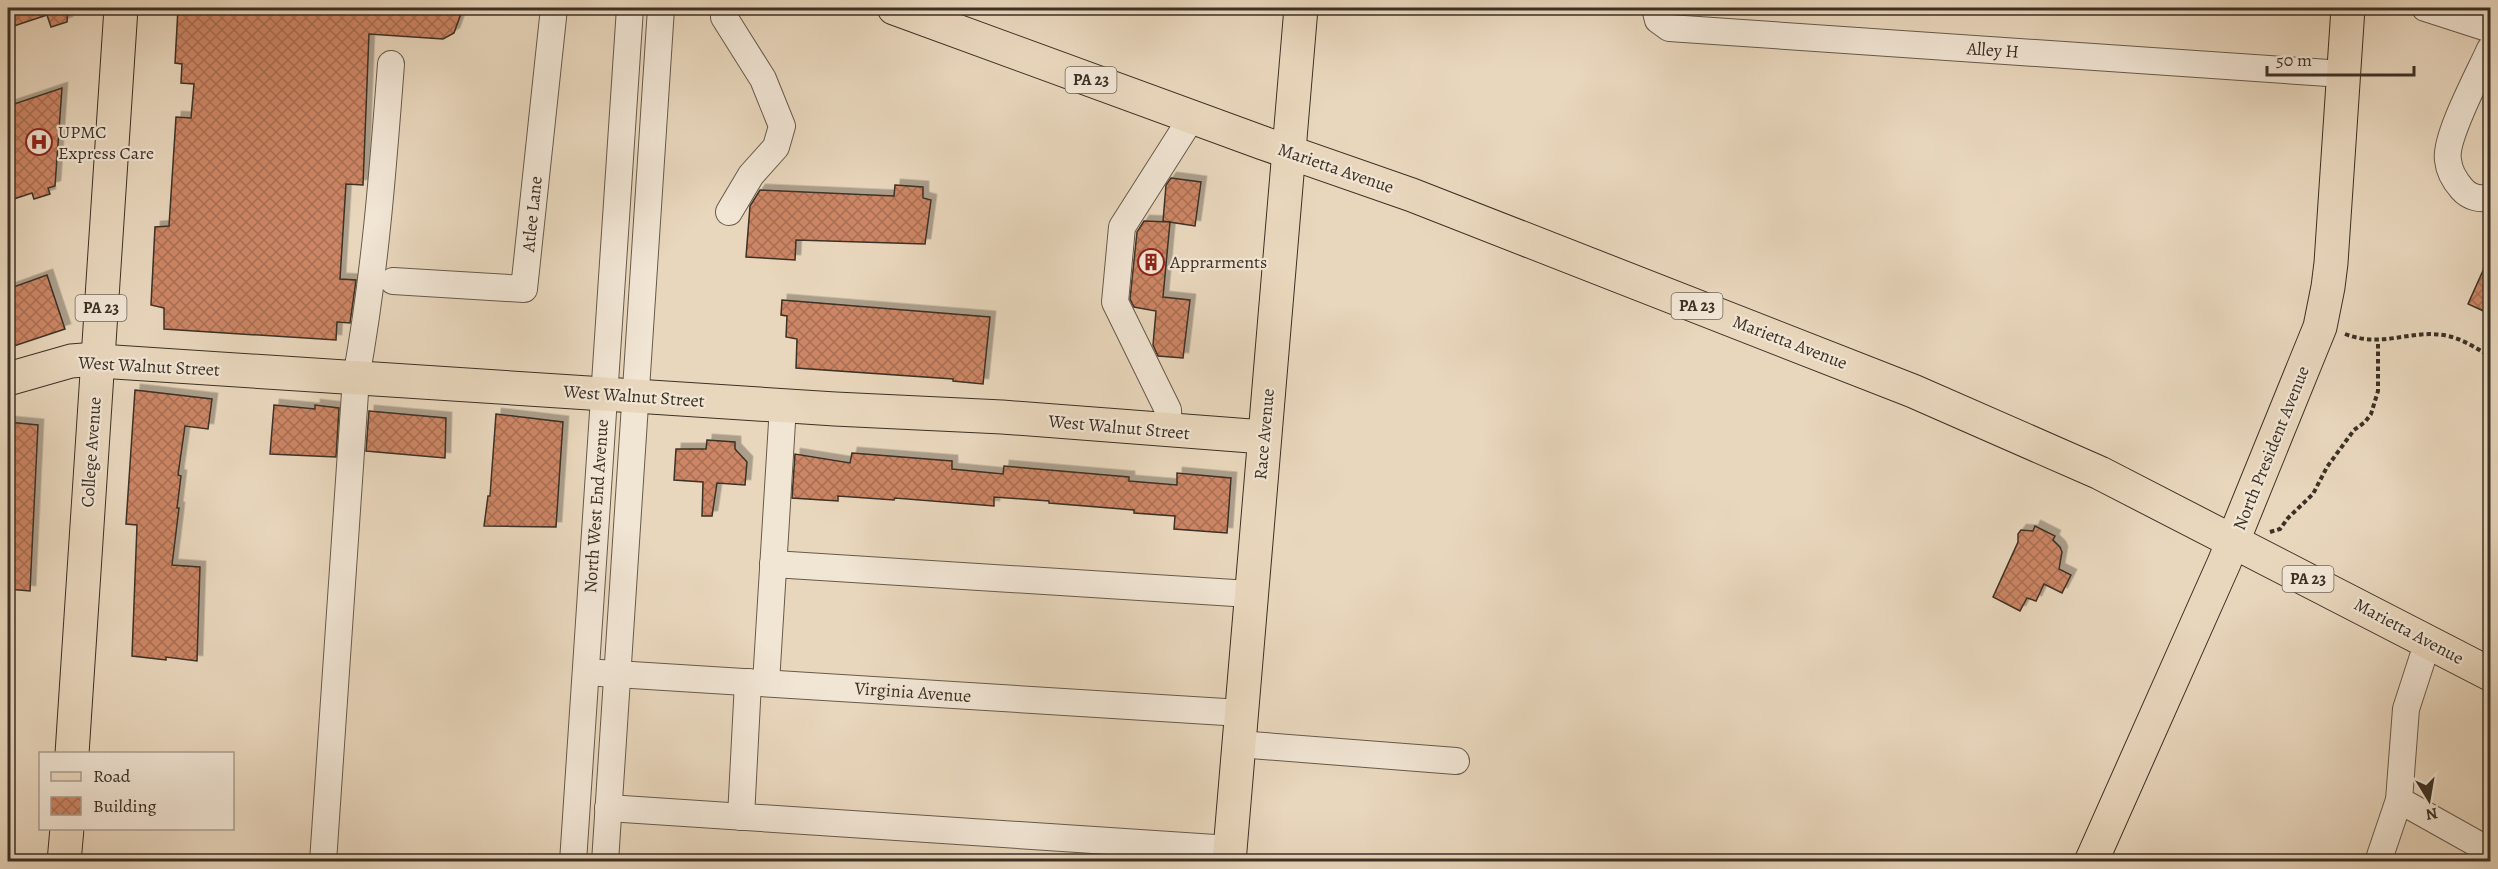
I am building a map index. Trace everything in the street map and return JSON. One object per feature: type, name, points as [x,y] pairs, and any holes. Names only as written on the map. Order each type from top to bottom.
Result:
[{"type":"main road","name":"College Avenue","points":[[72,752],[121,8]]},
{"type":"main road","name":"Marietta Avenue","points":[[894,8],[1412,195],[1913,391],[2100,473],[2490,674]]},
{"type":"main road","name":"Race Avenue","points":[[1230,855],[1250,594],[1301,8]]},
{"type":"main road","name":"North President Avenue","points":[[2093,861],[2233,541],[2313,346],[2325,309],[2331,263],[2348,8]]},
{"type":"main road","name":"West Walnut Street","points":[[8,379],[71,361],[98,361],[783,406],[1002,417],[1264,437]]},
{"type":"main road","points":[[64,861],[67,830]]},
{"type":"street","name":"Atlee Lane","points":[[393,281],[524,289],[554,8]]},
{"type":"street","name":"North West End Avenue","points":[[605,861],[617,674],[620,395],[630,8]]},
{"type":"street","name":"North West End Avenue","points":[[573,861],[585,672],[620,395],[661,8]]},
{"type":"street","name":"Alley H","points":[[1655,8],[1658,20],[1669,28],[2343,74]]},
{"type":"street","points":[[2425,8],[2490,29]]},
{"type":"street","points":[[724,17],[763,80],[782,126],[776,147],[751,175],[729,212]]},
{"type":"street","points":[[2490,49],[2452,133],[2447,159],[2455,182],[2466,195],[2484,199],[2490,197]]},
{"type":"street","points":[[323,861],[356,378],[365,328],[382,174],[391,64]]},
{"type":"street","points":[[1168,431],[1168,410],[1115,302],[1122,227],[1192,117]]},
{"type":"street","points":[[741,817],[773,564],[783,406]]},
{"type":"street","points":[[773,564],[1250,594]]},
{"type":"street","points":[[2378,861],[2399,800],[2406,709],[2428,641]]},
{"type":"street","name":"Virginia Avenue","points":[[585,672],[757,682],[1240,728],[1456,761]]},
{"type":"street","points":[[2399,800],[2490,851]]},
{"type":"street","points":[[608,808],[1230,855]]},
{"type":"path","points":[[2344,333],[2358,339],[2378,341],[2422,335],[2447,335],[2490,356]]},
{"type":"path","points":[[2233,541],[2280,529],[2318,488],[2327,467],[2354,430],[2365,422],[2376,403],[2378,341]]},
{"type":"building","points":[[8,8],[68,8],[67,22],[51,27],[47,15],[8,28]]},
{"type":"building","points":[[178,8],[463,8],[454,33],[443,39],[369,34],[363,185],[346,184],[340,279],[356,280],[350,323],[337,322],[336,340],[164,329],[164,308],[151,305],[155,227],[169,226],[176,117],[191,118],[194,84],[181,83],[182,64],[175,63]]},
{"type":"building","points":[[62,88],[55,186],[48,188],[50,194],[34,199],[32,193],[8,201],[8,106]]},
{"type":"building","points":[[1171,178],[1201,182],[1195,226],[1163,221],[1166,185]]},
{"type":"building","points":[[895,185],[923,187],[923,198],[931,200],[925,244],[796,240],[795,260],[746,257],[750,206],[760,190],[894,196]]},
{"type":"building","name":"Apprarments","points":[[1144,221],[1170,222],[1163,297],[1190,300],[1183,358],[1158,356],[1153,345],[1156,311],[1134,307],[1130,299],[1137,232]]},
{"type":"building","points":[[2490,255],[2490,314],[2468,304]]},
{"type":"building","points":[[47,275],[65,329],[8,348],[8,289]]},
{"type":"building","points":[[782,300],[990,317],[983,384],[953,381],[953,379],[796,368],[797,339],[786,337],[787,316],[781,315]]},
{"type":"building","points":[[135,390],[212,399],[208,429],[185,426],[178,475],[181,476],[177,508],[179,508],[172,565],[200,567],[197,661],[132,656],[137,525],[126,524]]},
{"type":"building","points":[[274,405],[315,409],[315,405],[339,408],[336,457],[270,454]]},
{"type":"building","points":[[369,411],[446,418],[445,458],[366,451]]},
{"type":"building","points":[[496,414],[563,422],[556,527],[484,526],[488,496],[490,496]]},
{"type":"building","points":[[8,422],[38,425],[30,591],[8,589]]},
{"type":"building","points":[[707,440],[735,442],[735,449],[747,462],[745,485],[717,483],[712,516],[702,516],[703,482],[674,480],[676,449],[706,449]]},
{"type":"building","points":[[852,453],[952,461],[952,469],[1003,474],[1004,466],[1129,477],[1129,481],[1177,485],[1177,473],[1231,478],[1227,533],[1174,529],[1175,516],[1049,503],[1049,501],[994,497],[994,506],[895,498],[894,500],[838,496],[838,501],[792,498],[795,454],[850,463]]},
{"type":"building","points":[[2035,526],[2055,536],[2053,540],[2062,552],[2059,569],[2071,575],[2062,593],[2044,584],[2036,601],[2027,598],[2020,611],[1993,597],[2018,542],[2018,534],[2021,530],[2033,531]]},
{"type":"place","name":"UPMC Express Care","points":[[39,142]]},
{"type":"place","name":"Apprarments","points":[[1151,262]]}]
